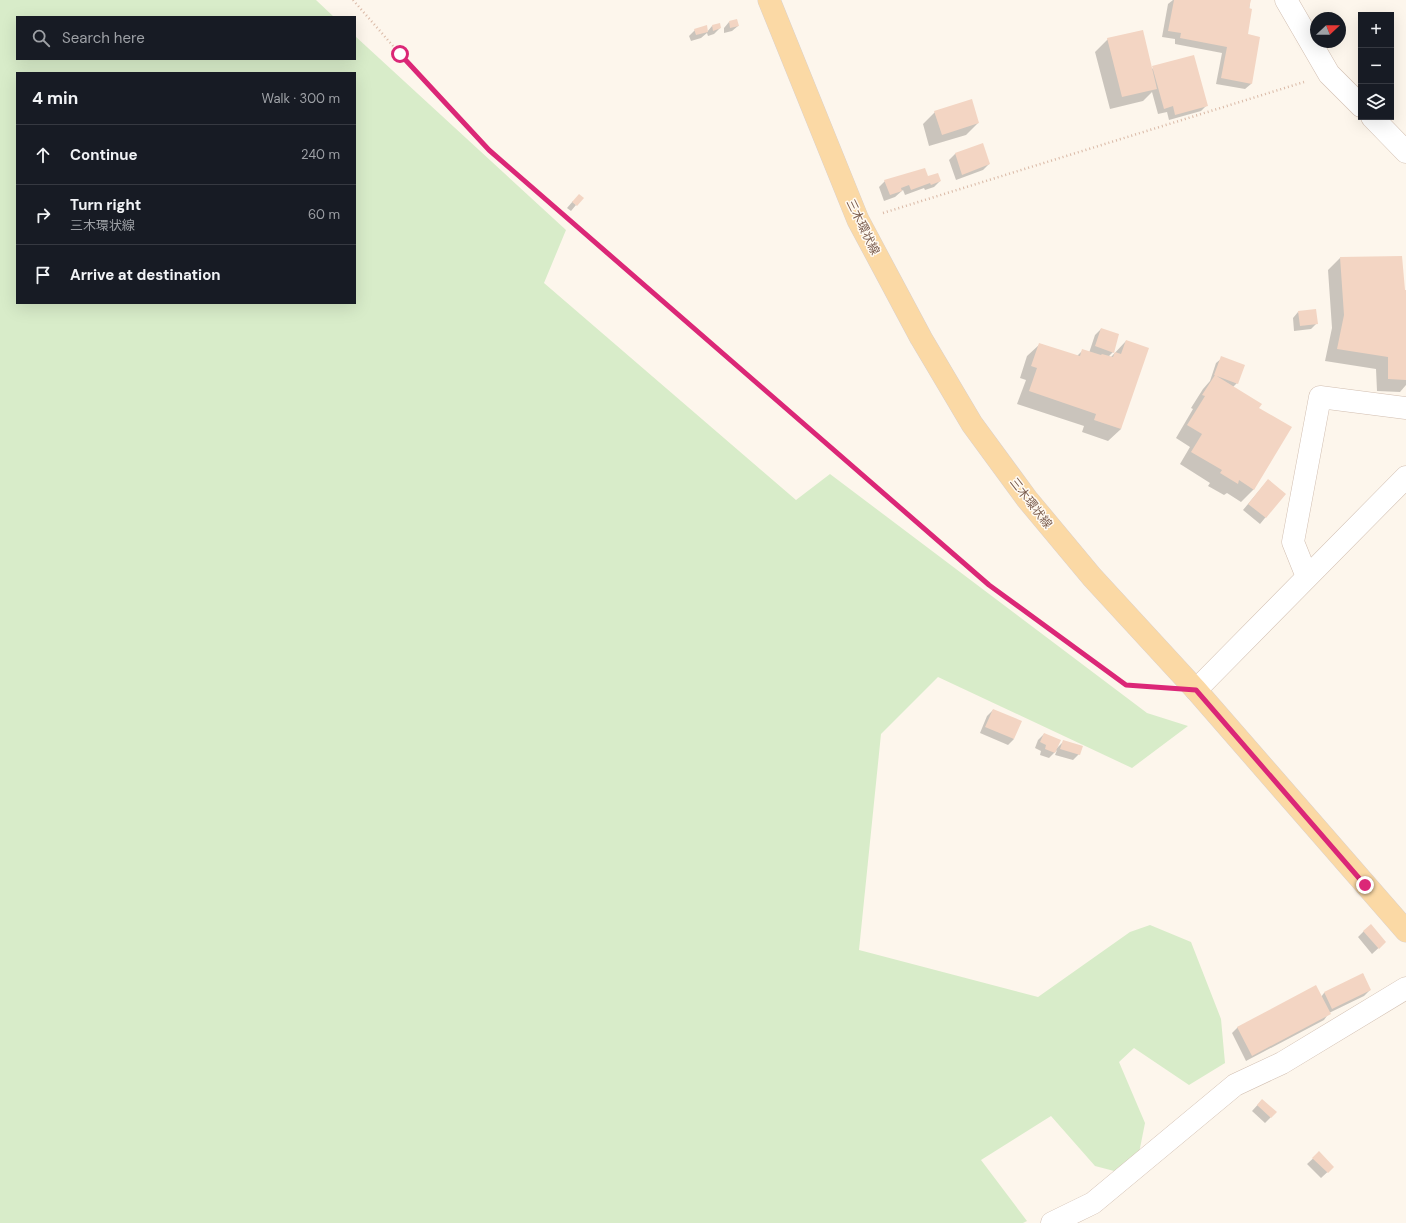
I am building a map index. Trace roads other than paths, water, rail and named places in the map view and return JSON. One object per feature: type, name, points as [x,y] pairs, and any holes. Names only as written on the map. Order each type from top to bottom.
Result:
[{"type":"main road","name":"三木環状線","points":[[770,0],[858,220],[920,338],[976,430],[1027,499],[1092,577],[1196,690],[1406,931]]},
{"type":"street","points":[[1286,0],[1329,74],[1358,103]]},
{"type":"street","points":[[1375,120],[1406,152]]},
{"type":"street","points":[[1307,577],[1293,542],[1320,397],[1406,408]]},
{"type":"street","points":[[1196,690],[1406,476]]},
{"type":"street","points":[[1052,1223],[1093,1203],[1235,1085],[1282,1063],[1406,988]]}]
